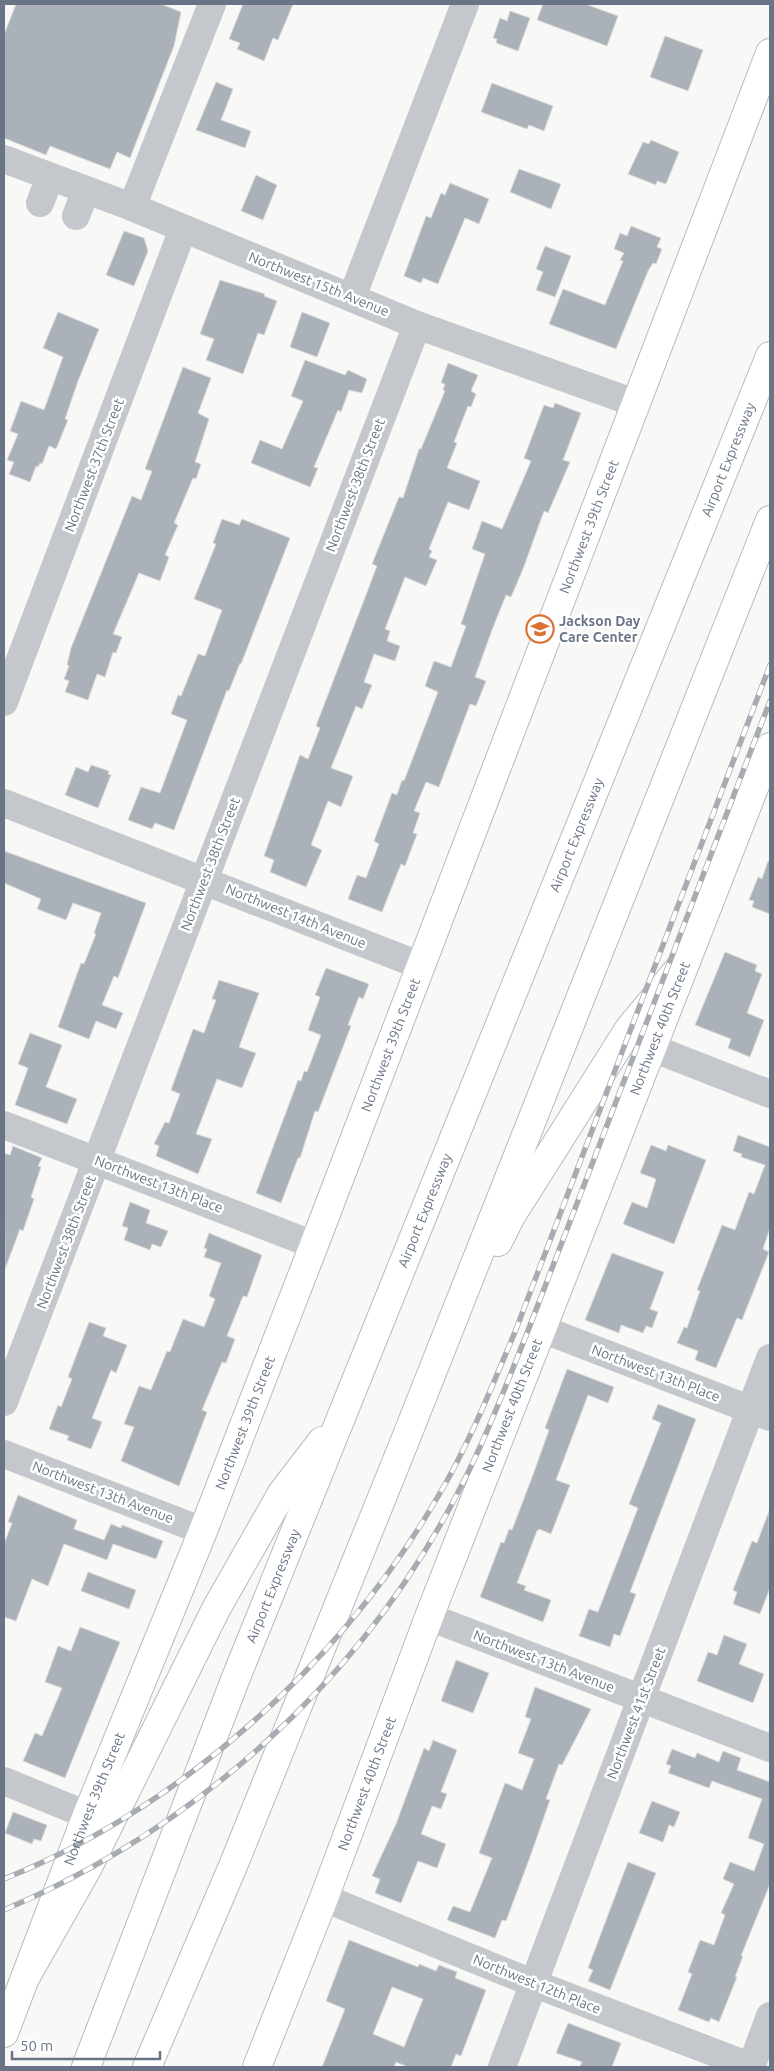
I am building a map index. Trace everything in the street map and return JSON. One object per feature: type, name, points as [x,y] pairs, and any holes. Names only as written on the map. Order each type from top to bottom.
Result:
[{"type":"main road","name":"Northwest 39th Street","points":[[4,2033],[87,1815],[203,1531],[314,1246],[419,965],[770,53]]},
{"type":"main road","name":"Airport Expressway","points":[[89,2061],[210,1744],[770,356]]},
{"type":"main road","points":[[148,2067],[233,1866],[439,1354],[770,520]]},
{"type":"main road","name":"Northwest 40th Street","points":[[257,2067],[324,1898],[429,1617],[770,747]]},
{"type":"main road","points":[[439,1354],[512,1216],[598,1076],[629,1029],[687,960]]},
{"type":"main road","points":[[25,1978],[88,1867],[221,1600],[282,1493],[342,1416]]},
{"type":"street","points":[[132,207],[212,4]]},
{"type":"street","points":[[352,297],[465,4]]},
{"type":"street","name":"Northwest 15th Avenue","points":[[4,159],[132,207],[416,325],[635,403]]},
{"type":"street","points":[[40,203],[50,176]]},
{"type":"street","points":[[76,216],[86,190]]},
{"type":"street","name":"Northwest 37th Street","points":[[4,702],[183,229]]},
{"type":"street","name":"Northwest 38th Street","points":[[4,1402],[416,325]]},
{"type":"street","name":"Northwest 14th Avenue","points":[[4,803],[419,965]]},
{"type":"street","points":[[652,1048],[770,1094]]},
{"type":"street","name":"Northwest 13th Place","points":[[4,1125],[314,1246]]},
{"type":"street","name":"Northwest 13th Place","points":[[542,1329],[760,1413]]},
{"type":"street","name":"Northwest 41st Street","points":[[502,2067],[642,1698],[760,1413],[770,1358]]},
{"type":"street","name":"Northwest 13th Avenue","points":[[4,1454],[203,1531]]},
{"type":"street","name":"Northwest 13th Avenue","points":[[429,1617],[770,1748]]},
{"type":"street","points":[[4,1781],[87,1815]]},
{"type":"street","name":"Northwest 12th Place","points":[[324,1898],[535,1984],[751,2067]]},
{"type":"street","points":[[751,2067],[770,2016]]},
{"type":"building","points":[[16,4],[161,4],[181,12],[174,46],[130,158],[117,152],[110,169],[50,146],[46,155],[4,138],[4,35]]},
{"type":"building","points":[[243,4],[293,4],[278,40],[273,38],[264,61],[237,49],[240,43],[229,39]]},
{"type":"building","points":[[543,4],[585,4],[618,16],[607,46],[537,20]]},
{"type":"building","points":[[510,11],[530,18],[518,51],[496,43],[497,39],[493,38],[500,18],[507,21]]},
{"type":"building","points":[[665,36],[703,50],[688,91],[650,77]]},
{"type":"building","points":[[216,82],[233,89],[221,120],[251,131],[245,148],[196,130]]},
{"type":"building","points":[[492,83],[553,106],[544,131],[529,125],[527,129],[481,112]]},
{"type":"building","points":[[651,140],[679,152],[666,184],[657,181],[656,185],[628,174],[643,142],[649,144]]},
{"type":"building","points":[[519,169],[561,184],[551,209],[510,192]]},
{"type":"building","points":[[256,175],[277,185],[263,220],[241,211]]},
{"type":"building","points":[[450,183],[489,199],[479,224],[465,218],[438,284],[423,278],[421,283],[404,276],[426,216],[431,218],[441,193],[445,195]]},
{"type":"building","points":[[631,226],[661,238],[657,247],[662,249],[656,264],[653,263],[648,271],[616,349],[549,324],[563,289],[605,305],[623,261],[620,260],[624,253],[614,249],[620,233],[627,236]]},
{"type":"building","points":[[124,231],[144,238],[148,251],[134,286],[106,275]]},
{"type":"building","points":[[545,246],[571,256],[555,297],[536,290],[543,272],[536,269]]},
{"type":"building","points":[[220,280],[265,294],[264,296],[277,301],[264,335],[258,333],[243,374],[206,360],[214,339],[200,334]]},
{"type":"building","points":[[58,312],[99,329],[78,381],[65,419],[68,420],[56,449],[49,446],[42,464],[40,463],[38,467],[36,466],[30,482],[9,474],[14,462],[7,460],[18,434],[10,431],[21,401],[44,410],[63,357],[43,348]]},
{"type":"building","points":[[302,312],[330,323],[317,357],[290,347]]},
{"type":"building","points":[[305,360],[345,375],[348,370],[367,379],[362,393],[349,390],[341,412],[338,410],[314,467],[318,468],[310,487],[251,463],[260,440],[282,449],[303,401],[291,396]]},
{"type":"building","points":[[448,363],[478,375],[471,391],[476,394],[471,407],[468,406],[454,442],[457,443],[447,468],[480,481],[469,510],[448,502],[429,549],[432,551],[429,557],[437,560],[426,586],[405,577],[385,629],[390,631],[387,641],[400,646],[395,661],[374,654],[364,682],[372,685],[362,709],[356,706],[331,768],[353,776],[341,807],[328,801],[311,845],[322,850],[306,887],[270,872],[274,860],[264,856],[300,755],[308,759],[320,728],[316,726],[377,566],[372,564],[399,497],[403,498],[419,449],[421,449],[445,391],[443,390],[445,384],[441,383]]},
{"type":"building","points":[[183,367],[211,378],[198,413],[209,419],[195,462],[201,464],[196,479],[193,478],[174,523],[178,525],[165,555],[169,557],[160,581],[139,573],[113,634],[122,637],[116,653],[113,652],[105,677],[97,674],[88,700],[65,692],[69,681],[64,679],[69,666],[67,665],[71,648],[132,496],[141,500],[152,471],[145,469]]},
{"type":"building","points":[[555,403],[581,413],[563,460],[570,462],[548,513],[544,511],[511,597],[506,595],[492,630],[475,677],[486,681],[476,706],[470,704],[439,787],[426,782],[414,811],[420,813],[413,833],[417,834],[405,866],[401,864],[382,912],[348,899],[357,875],[366,878],[379,844],[374,841],[392,793],[397,795],[402,780],[404,781],[438,692],[425,686],[434,661],[451,667],[466,626],[461,624],[485,554],[472,549],[482,521],[502,529],[531,461],[524,458],[544,405],[553,408]]},
{"type":"building","points":[[222,519],[239,525],[242,519],[290,538],[241,664],[229,691],[227,690],[174,830],[155,823],[152,829],[128,820],[141,787],[160,793],[187,720],[171,714],[178,695],[181,696],[198,654],[205,656],[222,610],[194,599],[216,544],[213,543]]},
{"type":"building","points":[[91,765],[109,771],[108,774],[111,775],[98,808],[65,795],[76,767],[88,772]]},
{"type":"building","points":[[4,851],[146,903],[118,978],[114,976],[102,1005],[123,1013],[116,1029],[96,1021],[89,1039],[58,1027],[81,963],[84,964],[96,934],[94,933],[101,913],[73,903],[66,920],[37,909],[41,899],[4,883]]},
{"type":"building","points":[[768,861],[770,862],[770,914],[752,907],[754,901],[749,900],[758,877],[762,879]]},
{"type":"building","points":[[725,952],[757,965],[755,971],[762,974],[747,1013],[764,1020],[750,1057],[728,1048],[731,1039],[695,1025]]},
{"type":"building","points":[[326,968],[369,984],[363,999],[359,997],[348,1025],[351,1026],[318,1112],[315,1111],[300,1158],[298,1158],[281,1203],[256,1193],[298,1080],[301,1081],[304,1071],[307,1072],[321,1035],[308,1030],[320,997],[315,995]]},
{"type":"building","points":[[219,980],[259,993],[239,1047],[256,1053],[242,1088],[217,1079],[196,1134],[212,1139],[198,1174],[156,1156],[159,1146],[154,1144],[165,1122],[169,1123],[180,1094],[171,1090],[193,1029],[204,1033],[216,1000],[212,999]]},
{"type":"building","points":[[30,1033],[62,1045],[46,1087],[77,1099],[67,1124],[15,1105],[28,1068],[18,1064]]},
{"type":"building","points":[[738,1135],[770,1147],[770,1228],[763,1249],[769,1252],[742,1320],[737,1318],[716,1368],[695,1360],[698,1351],[677,1343],[684,1327],[687,1328],[700,1291],[697,1290],[722,1225],[735,1230],[749,1192],[754,1194],[765,1165],[741,1157],[742,1154],[733,1151]]},
{"type":"building","points":[[651,1145],[666,1151],[668,1145],[706,1160],[674,1244],[623,1224],[632,1202],[647,1208],[656,1179],[640,1173]]},
{"type":"building","points":[[13,1146],[42,1158],[38,1166],[41,1167],[31,1197],[34,1199],[23,1231],[20,1229],[5,1269],[4,1153],[10,1155]]},
{"type":"building","points":[[130,1202],[150,1210],[146,1223],[168,1231],[161,1247],[152,1244],[150,1250],[124,1240],[128,1228],[122,1226]]},
{"type":"building","points":[[209,1233],[262,1255],[247,1297],[243,1296],[227,1336],[235,1339],[226,1363],[222,1362],[202,1410],[207,1412],[179,1486],[121,1461],[134,1427],[124,1424],[139,1386],[151,1390],[167,1351],[170,1352],[183,1319],[204,1327],[215,1299],[209,1296],[221,1263],[204,1257],[207,1249],[204,1248]]},
{"type":"building","points":[[612,1253],[664,1272],[650,1309],[658,1312],[652,1328],[646,1326],[643,1333],[621,1325],[619,1333],[585,1320]]},
{"type":"building","points":[[89,1322],[106,1328],[103,1336],[127,1345],[116,1373],[111,1370],[92,1418],[102,1422],[91,1449],[67,1440],[69,1436],[49,1429],[58,1405],[61,1407],[72,1379],[68,1377]]},
{"type":"building","points":[[567,1369],[614,1387],[608,1403],[588,1395],[556,1480],[570,1485],[551,1534],[539,1529],[537,1531],[517,1583],[526,1586],[524,1590],[551,1600],[543,1622],[480,1597],[501,1542],[504,1543],[509,1529],[512,1530],[549,1430],[545,1428]]},
{"type":"building","points":[[658,1404],[696,1419],[630,1592],[636,1594],[620,1636],[614,1634],[610,1647],[579,1636],[589,1609],[598,1612],[638,1508],[629,1504],[661,1423],[652,1419]]},
{"type":"building","points":[[18,1495],[77,1520],[74,1529],[104,1540],[111,1524],[121,1528],[122,1525],[163,1541],[156,1559],[113,1544],[107,1560],[64,1544],[48,1586],[32,1579],[16,1621],[4,1617],[4,1544],[12,1523],[8,1522]]},
{"type":"building","points":[[769,1511],[770,1588],[760,1614],[733,1604],[737,1592],[733,1590],[752,1541],[757,1543]]},
{"type":"building","points":[[88,1572],[136,1590],[129,1609],[81,1591]]},
{"type":"building","points":[[80,1627],[120,1642],[65,1778],[23,1761],[35,1733],[42,1736],[62,1688],[45,1682],[58,1646],[71,1651]]},
{"type":"building","points":[[724,1635],[747,1644],[739,1664],[764,1674],[753,1703],[697,1681],[708,1652],[717,1655]]},
{"type":"building","points":[[456,1660],[489,1673],[473,1713],[441,1701]]},
{"type":"building","points":[[535,1687],[591,1709],[562,1765],[559,1764],[546,1799],[550,1800],[530,1857],[506,1921],[502,1920],[495,1938],[447,1920],[453,1906],[470,1912],[492,1858],[479,1853],[505,1783],[522,1790],[534,1759],[518,1753],[531,1719],[525,1717]]},
{"type":"building","points":[[433,1740],[457,1750],[441,1792],[447,1794],[441,1809],[432,1806],[421,1834],[446,1844],[437,1868],[418,1861],[401,1903],[375,1893],[380,1879],[372,1876],[396,1824],[424,1748],[429,1751]]},
{"type":"building","points":[[672,1749],[695,1758],[697,1753],[719,1762],[723,1751],[741,1758],[737,1770],[770,1782],[770,1884],[741,1956],[743,1956],[735,1977],[737,1977],[719,2022],[711,2018],[709,2022],[678,2010],[692,1974],[688,1972],[700,1940],[714,1945],[725,1915],[721,1913],[734,1884],[723,1879],[730,1862],[754,1871],[764,1844],[748,1838],[762,1799],[712,1781],[709,1788],[668,1773],[671,1766],[666,1764]]},
{"type":"building","points":[[652,1801],[680,1812],[674,1827],[669,1825],[663,1842],[639,1833]]},
{"type":"building","points":[[13,1812],[47,1825],[41,1841],[34,1839],[32,1844],[5,1833]]},
{"type":"building","points":[[628,1862],[656,1873],[610,1990],[588,1981],[593,1970],[588,1968]]},
{"type":"building","points":[[349,1940],[418,1967],[419,1964],[436,1971],[439,1965],[457,1972],[455,1978],[486,1990],[461,2056],[456,2054],[451,2067],[408,2067],[396,2062],[394,2067],[322,2067],[345,2009],[326,2001]],"holes":[[[392,1987],[423,1999],[404,2047],[373,2034]]]},
{"type":"building","points":[[568,2023],[621,2043],[612,2067],[580,2067],[582,2062],[556,2053]]},
{"type":"railway","points":[[4,1879],[70,1849],[134,1812],[195,1769],[253,1722],[307,1670],[357,1614],[401,1555],[451,1474],[471,1434],[515,1332],[770,665]]},
{"type":"railway","points":[[4,1910],[74,1877],[142,1837],[205,1793],[265,1743],[320,1688],[371,1629],[416,1565],[465,1478],[484,1438],[526,1336],[770,701]]},
{"type":"place","name":"Jackson Day Care Center","points":[[540,629]]}]
